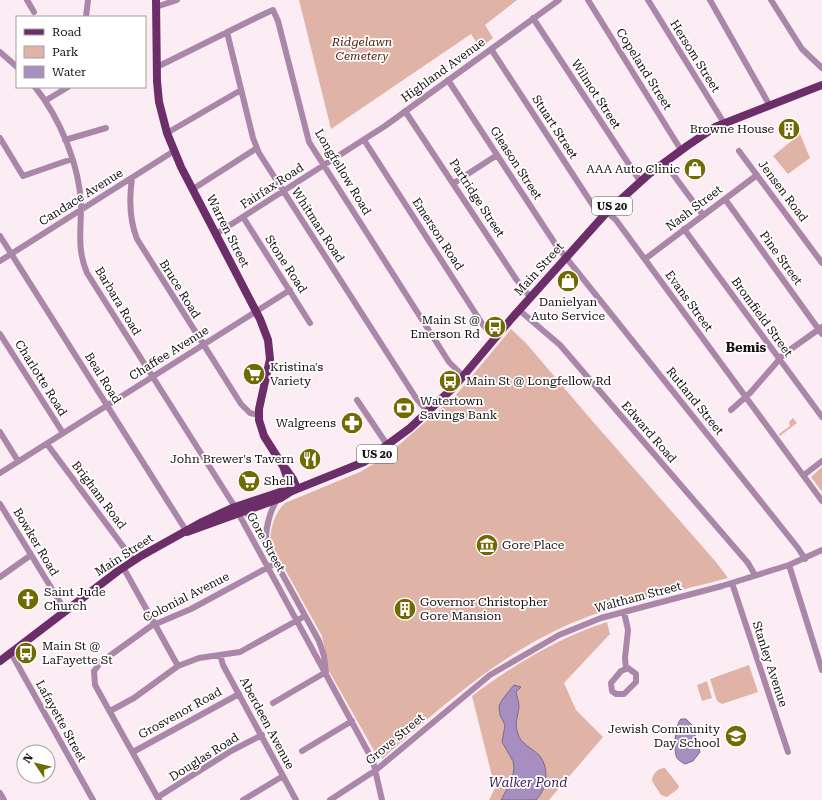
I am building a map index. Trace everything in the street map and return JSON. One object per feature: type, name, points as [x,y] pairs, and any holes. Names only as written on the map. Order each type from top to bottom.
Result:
[{"type":"main road","name":"Warren Street","points":[[156,4],[159,102],[167,133],[192,189],[256,311],[268,340],[270,352],[258,415]]},
{"type":"main road","name":"Main Street","points":[[0,661],[123,567],[187,532],[239,510],[356,466],[388,446],[428,412],[463,376],[530,297],[605,214],[640,181],[700,136],[724,123],[822,85]]},
{"type":"main road","points":[[258,415],[262,430],[283,466],[293,477],[294,490]]},
{"type":"main road","points":[[277,496],[282,482],[283,466]]},
{"type":"street","points":[[27,0],[34,12]]},
{"type":"street","points":[[86,16],[88,0]]},
{"type":"street","points":[[156,4],[177,0]]},
{"type":"street","name":"Highland Avenue","points":[[340,156],[559,0]]},
{"type":"street","name":"Copeland Street","points":[[588,0],[681,150]]},
{"type":"street","name":"Hersom Street","points":[[648,0],[724,123]]},
{"type":"street","points":[[710,0],[770,106]]},
{"type":"street","points":[[771,0],[802,49],[822,68]]},
{"type":"street","name":"Longfellow Road","points":[[157,67],[274,10],[278,20],[306,136],[449,362],[463,376]]},
{"type":"street","name":"Wilmot Street","points":[[533,18],[640,181]]},
{"type":"street","name":"Whitman Road","points":[[227,32],[240,90],[257,148],[416,398],[428,412]]},
{"type":"street","name":"Stuart Street","points":[[491,49],[594,207],[605,214]]},
{"type":"street","points":[[0,52],[16,66]]},
{"type":"street","name":"Gleason Street","points":[[448,80],[556,245],[566,257]]},
{"type":"street","name":"Barbara Road","points":[[36,88],[45,101],[65,140],[72,159],[81,210],[80,246],[86,270],[152,376],[239,510]]},
{"type":"street","points":[[45,101],[66,88]]},
{"type":"street","points":[[167,133],[240,90]]},
{"type":"street","name":"Partridge Street","points":[[405,111],[516,279],[530,297]]},
{"type":"street","points":[[65,140],[106,128]]},
{"type":"street","points":[[0,138],[23,176],[72,159]]},
{"type":"street","name":"Emerson Road","points":[[364,140],[483,325],[495,337]]},
{"type":"street","points":[[192,189],[257,148]]},
{"type":"street","name":"Candace Avenue","points":[[0,261],[174,151]]},
{"type":"street","name":"Jensen Road","points":[[739,151],[822,263]]},
{"type":"street","points":[[454,183],[498,155]]},
{"type":"street","name":"Fairfax Road","points":[[216,234],[340,156]]},
{"type":"street","points":[[664,162],[703,215]]},
{"type":"street","name":"Nash Street","points":[[645,259],[757,175]]},
{"type":"street","name":"Bruce Road","points":[[132,178],[130,191],[131,220],[137,239],[243,408],[250,413],[258,415]]},
{"type":"street","name":"Pine Street","points":[[725,199],[821,330]]},
{"type":"street","name":"Evans Street","points":[[605,214],[616,220],[822,500]]},
{"type":"street","name":"Stone Road","points":[[243,217],[310,322]]},
{"type":"street","name":"Bromfield Street","points":[[684,229],[822,417]]},
{"type":"street","name":"Beal Road","points":[[0,236],[187,532]]},
{"type":"street","name":"Rutland Street","points":[[566,257],[798,548],[805,559]]},
{"type":"street","name":"Chaffee Avenue","points":[[0,473],[202,344],[290,290]]},
{"type":"street","name":"Edward Road","points":[[519,310],[560,345],[748,563],[756,575]]},
{"type":"street","points":[[730,410],[746,397],[779,359],[821,330]]},
{"type":"street","name":"Charlotte Road","points":[[0,334],[63,433]]},
{"type":"street","points":[[357,400],[388,446]]},
{"type":"street","points":[[0,432],[18,461]]},
{"type":"street","name":"Brigham Road","points":[[47,444],[134,561]]},
{"type":"street","points":[[804,475],[822,461]]},
{"type":"street","points":[[266,544],[266,534],[277,496]]},
{"type":"street","name":"Bowker Road","points":[[0,504],[66,612]]},
{"type":"street","name":"Gore Street","points":[[239,510],[266,544],[305,616],[322,648],[326,672]]},
{"type":"street","name":"Gore Street","points":[[239,510],[267,568],[352,721],[376,770],[382,800]]},
{"type":"street","name":"Waltham Street","points":[[471,690],[500,668],[559,635],[593,621],[732,583],[789,565],[822,550]]},
{"type":"street","points":[[0,577],[31,555]]},
{"type":"street","name":"Colonial Avenue","points":[[159,799],[95,685],[93,678],[94,671],[101,662],[155,623],[191,609],[276,563]]},
{"type":"street","points":[[789,565],[822,670]]},
{"type":"street","points":[[123,567],[178,666]]},
{"type":"street","name":"Stanley Avenue","points":[[732,583],[788,752]]},
{"type":"street","points":[[624,612],[628,630],[625,661],[626,669]]},
{"type":"street","points":[[110,711],[134,698],[178,666],[199,658],[240,652],[305,616]]},
{"type":"street","name":"Lafayette Street","points":[[11,653],[93,800]]},
{"type":"street","name":"Aberdeen Avenue","points":[[220,655],[223,665],[296,800]]},
{"type":"street","points":[[626,669],[635,671],[637,676],[636,682],[624,694],[616,694],[612,690],[611,683],[621,671],[626,669]]},
{"type":"street","points":[[273,703],[326,672]]},
{"type":"street","name":"Grove Street","points":[[330,800],[376,770],[471,690]]},
{"type":"street","name":"Grosvenor Road","points":[[133,752],[239,694]]},
{"type":"street","points":[[302,751],[352,721]]},
{"type":"street","name":"Douglas Road","points":[[159,799],[231,751],[262,735]]},
{"type":"street","points":[[243,800],[283,776]]},
{"type":"street","points":[[0,793],[4,800]]},
{"type":"green space","name":"Ridgelawn Cemetery","points":[[299,0],[517,0],[485,25],[493,38],[480,48],[471,34],[331,129]]},
{"type":"green space","points":[[800,134],[810,158],[788,174],[773,156]]},
{"type":"green space","name":"Gore Place","points":[[511,329],[526,343],[716,562],[728,578],[604,611],[565,626],[539,639],[491,669],[446,703],[382,759],[377,756],[329,671],[322,636],[271,544],[272,527],[278,511],[285,503],[360,472],[384,458],[456,395]]},
{"type":"green space","points":[[793,418],[797,423],[780,436],[779,434],[790,426],[789,422]]},
{"type":"green space","points":[[822,467],[822,492],[811,477]]},
{"type":"green space","points":[[607,622],[610,634],[564,683],[576,710],[603,737],[549,800],[489,800],[495,788],[472,696],[536,653],[571,636]]},
{"type":"green space","points":[[749,665],[758,692],[722,704],[717,701],[710,679]]},
{"type":"green space","points":[[707,681],[712,698],[702,701],[697,685]]},
{"type":"green space","points":[[665,768],[679,786],[678,789],[667,797],[661,795],[652,781],[656,772]]},
{"type":"water","name":"Walker Pond","points":[[514,685],[521,687],[516,692],[519,705],[516,723],[519,737],[539,755],[545,766],[545,784],[536,800],[501,800],[512,780],[514,768],[513,761],[502,742],[505,725],[500,715],[499,706]]},
{"type":"water","points":[[681,719],[686,719],[692,725],[700,752],[693,761],[685,764],[677,758],[675,750],[677,726]]},
{"type":"place","name":"Browne House","points":[[789,129]]},
{"type":"place","name":"AAA Auto Clinic","points":[[695,169]]},
{"type":"place","name":"Danielyan Auto Service","points":[[568,281]]},
{"type":"place","name":"Main St @ Emerson Rd","points":[[495,327]]},
{"type":"place","name":"Kristina's Variety","points":[[254,374]]},
{"type":"place","name":"Main St @ Longfellow Rd","points":[[450,381]]},
{"type":"place","name":"Watertown Savings Bank","points":[[404,408]]},
{"type":"place","name":"Walgreens","points":[[352,423]]},
{"type":"place","name":"John Brewer's Tavern","points":[[310,459]]},
{"type":"place","name":"Shell","points":[[249,481]]},
{"type":"place","name":"Gore Place","points":[[487,545]]},
{"type":"place","name":"Saint Jude Church","points":[[28,599]]},
{"type":"place","name":"Governor Christopher Gore Mansion","points":[[405,609]]},
{"type":"place","name":"Main St @ LaFayette St","points":[[26,653]]},
{"type":"place","name":"Jewish Community Day School","points":[[736,736]]},
{"type":"district","name":"Bemis","points":[[746,347]]}]
